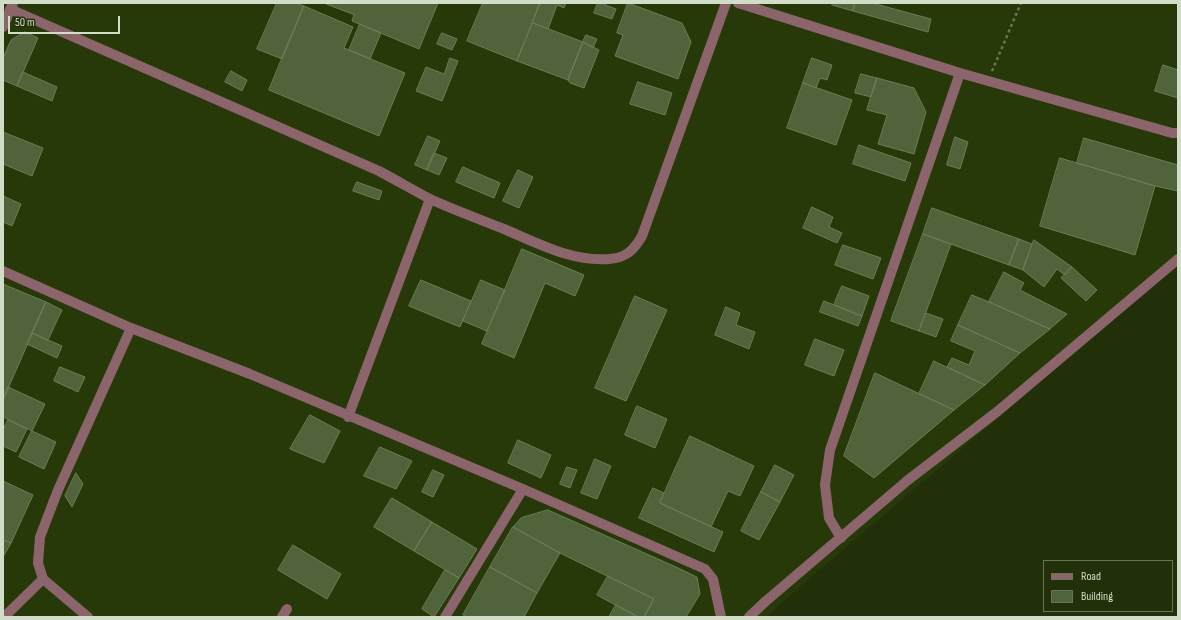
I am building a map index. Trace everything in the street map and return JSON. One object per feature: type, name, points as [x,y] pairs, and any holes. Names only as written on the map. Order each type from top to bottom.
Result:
[{"type":"street","points":[[3,27],[12,6],[379,171],[430,199],[548,248],[572,256],[590,259],[610,259],[627,254],[636,248],[642,236],[726,3]]},
{"type":"street","points":[[738,3],[960,72],[1172,133],[1178,133]]},
{"type":"street","points":[[841,538],[829,518],[825,485],[830,450],[960,72]]},
{"type":"street","points":[[348,417],[430,199]]},
{"type":"street","points":[[749,617],[908,480],[998,411],[1178,259]]},
{"type":"street","points":[[3,272],[131,328],[250,374],[348,417],[523,489],[705,568],[713,579],[721,617]]},
{"type":"street","points":[[88,617],[43,579],[38,563],[40,537],[58,490],[131,328]]},
{"type":"street","points":[[445,617],[523,489]]},
{"type":"street","points":[[4,617],[43,579]]},
{"type":"path","points":[[988,80],[1021,3]]},
{"type":"shaded area","points":[[3,3],[1178,3],[1178,265],[766,617],[3,617]]},
{"type":"building","points":[[277,3],[296,3],[304,6],[282,59],[257,49]]},
{"type":"building","points":[[324,3],[438,3],[419,49],[352,21],[354,15]]},
{"type":"building","points":[[483,3],[540,3],[517,61],[467,41]]},
{"type":"building","points":[[540,3],[566,3],[564,8],[557,5],[548,29],[533,23]]},
{"type":"building","points":[[598,3],[606,3],[605,5],[616,9],[612,19],[594,13]]},
{"type":"building","points":[[628,3],[682,23],[691,42],[678,79],[615,56],[623,35],[617,33]]},
{"type":"building","points":[[833,3],[855,3],[853,11],[832,5]]},
{"type":"building","points":[[855,3],[872,3],[931,19],[928,32],[853,11]]},
{"type":"building","points":[[304,6],[353,27],[344,48],[405,73],[379,136],[269,90]]},
{"type":"building","points":[[533,23],[583,42],[568,80],[517,61]]},
{"type":"building","points":[[360,24],[381,33],[370,59],[349,50]]},
{"type":"building","points":[[25,32],[38,38],[17,86],[3,80],[3,58],[11,40]]},
{"type":"building","points":[[442,33],[457,39],[452,50],[437,44]]},
{"type":"building","points":[[586,35],[597,39],[593,48],[583,42]]},
{"type":"building","points":[[583,42],[599,50],[584,88],[570,83],[568,80]]},
{"type":"building","points":[[450,58],[458,61],[442,101],[416,91],[426,67],[444,74]]},
{"type":"building","points":[[812,58],[832,65],[827,80],[820,78],[816,88],[803,83]]},
{"type":"building","points":[[1163,65],[1178,70],[1178,98],[1155,91]]},
{"type":"building","points":[[231,71],[247,80],[242,91],[225,82]]},
{"type":"building","points":[[23,72],[57,87],[52,101],[17,86]]},
{"type":"building","points":[[861,74],[877,78],[871,97],[855,93]]},
{"type":"building","points":[[877,78],[914,88],[926,112],[914,154],[878,144],[887,115],[867,110]]},
{"type":"building","points":[[638,82],[672,93],[665,115],[630,104]]},
{"type":"building","points":[[803,83],[852,100],[836,145],[787,128]]},
{"type":"building","points":[[3,132],[43,148],[32,176],[3,164]]},
{"type":"building","points":[[428,136],[440,141],[427,170],[415,165]]},
{"type":"building","points":[[955,137],[968,142],[960,169],[947,165]]},
{"type":"building","points":[[1084,138],[1178,165],[1178,191],[1155,186],[1077,163]]},
{"type":"building","points":[[859,145],[911,163],[905,181],[853,164]]},
{"type":"building","points":[[434,153],[447,158],[439,175],[427,170]]},
{"type":"building","points":[[1060,158],[1155,186],[1135,255],[1040,226]]},
{"type":"building","points":[[463,167],[500,183],[494,198],[456,182]]},
{"type":"building","points":[[518,170],[533,177],[519,208],[503,201]]},
{"type":"building","points":[[357,182],[382,191],[379,200],[353,191]]},
{"type":"building","points":[[3,196],[21,204],[12,226],[3,222]]},
{"type":"building","points":[[812,207],[833,217],[829,227],[842,233],[837,243],[803,228]]},
{"type":"building","points":[[932,208],[1019,239],[1009,265],[923,234]]},
{"type":"building","points":[[923,234],[951,244],[919,331],[891,321]]},
{"type":"building","points":[[1019,239],[1032,244],[1023,270],[1009,265]]},
{"type":"building","points":[[1034,240],[1072,267],[1065,275],[1057,269],[1044,287],[1023,270]]},
{"type":"building","points":[[843,245],[881,258],[873,279],[835,265]]},
{"type":"building","points":[[522,249],[584,275],[575,296],[545,283],[514,358],[482,344]]},
{"type":"building","points":[[1072,267],[1097,290],[1086,301],[1061,278]]},
{"type":"building","points":[[1004,272],[1024,283],[1020,290],[1067,314],[1050,329],[989,302]]},
{"type":"building","points":[[421,280],[471,301],[460,327],[409,306]]},
{"type":"building","points":[[481,280],[505,290],[487,331],[463,321]]},
{"type":"building","points":[[3,284],[46,302],[3,400]]},
{"type":"building","points":[[842,286],[869,296],[862,316],[834,305]]},
{"type":"building","points":[[972,295],[1050,329],[1020,353],[958,325]]},
{"type":"building","points":[[635,296],[667,310],[626,401],[595,388]]},
{"type":"building","points":[[824,301],[862,316],[858,326],[820,312]]},
{"type":"building","points":[[46,302],[62,310],[48,340],[32,333]]},
{"type":"building","points":[[726,307],[740,313],[736,325],[755,332],[749,349],[715,335]]},
{"type":"building","points":[[926,313],[943,319],[936,337],[919,331]]},
{"type":"building","points":[[958,325],[1020,353],[985,385],[947,367],[952,358],[969,365],[975,351],[951,341]]},
{"type":"building","points":[[32,333],[62,346],[57,358],[27,344]]},
{"type":"building","points":[[815,339],[844,350],[834,376],[805,365]]},
{"type":"building","points":[[934,361],[985,385],[954,410],[919,394]]},
{"type":"building","points":[[60,367],[85,377],[78,392],[54,381]]},
{"type":"building","points":[[875,373],[954,410],[874,478],[844,456]]},
{"type":"building","points":[[8,387],[45,404],[32,431],[3,417],[3,400]]},
{"type":"building","points":[[637,406],[667,419],[655,448],[625,435]]},
{"type":"building","points":[[310,415],[340,431],[324,463],[290,449]]},
{"type":"building","points":[[8,420],[27,429],[16,452],[3,446],[3,430]]},
{"type":"building","points":[[32,431],[56,442],[44,469],[19,457]]},
{"type":"building","points":[[690,436],[754,466],[740,496],[728,491],[711,527],[660,503]]},
{"type":"building","points":[[518,440],[551,455],[541,478],[508,463]]},
{"type":"building","points":[[380,447],[412,461],[396,489],[364,476]]},
{"type":"building","points":[[595,459],[611,466],[597,499],[581,493]]},
{"type":"building","points":[[775,465],[794,475],[780,502],[761,492]]},
{"type":"building","points":[[567,467],[577,470],[570,488],[560,484]]},
{"type":"building","points":[[433,470],[444,475],[433,497],[422,492]]},
{"type":"building","points":[[76,473],[83,484],[72,507],[65,496]]},
{"type":"building","points":[[3,481],[33,495],[11,543],[3,540]]},
{"type":"building","points":[[653,488],[664,493],[660,503],[723,532],[714,552],[639,518]]},
{"type":"building","points":[[761,492],[780,502],[759,540],[741,531]]},
{"type":"building","points":[[392,498],[432,522],[414,551],[374,527]]},
{"type":"building","points":[[548,510],[697,577],[700,594],[686,617],[644,617],[654,599],[560,553],[513,527],[521,518]]},
{"type":"building","points":[[432,522],[477,549],[459,578],[414,551]]},
{"type":"building","points":[[513,527],[560,553],[537,593],[490,567]]},
{"type":"building","points":[[3,540],[11,543],[3,557]]},
{"type":"building","points":[[293,545],[341,574],[327,599],[278,570]]},
{"type":"building","points":[[490,567],[537,593],[524,617],[467,617],[463,615]]},
{"type":"building","points":[[445,570],[459,578],[434,617],[422,609]]},
{"type":"building","points":[[608,576],[654,599],[644,617],[638,617],[597,595]]},
{"type":"building","points":[[616,605],[638,617],[609,617]]}]
